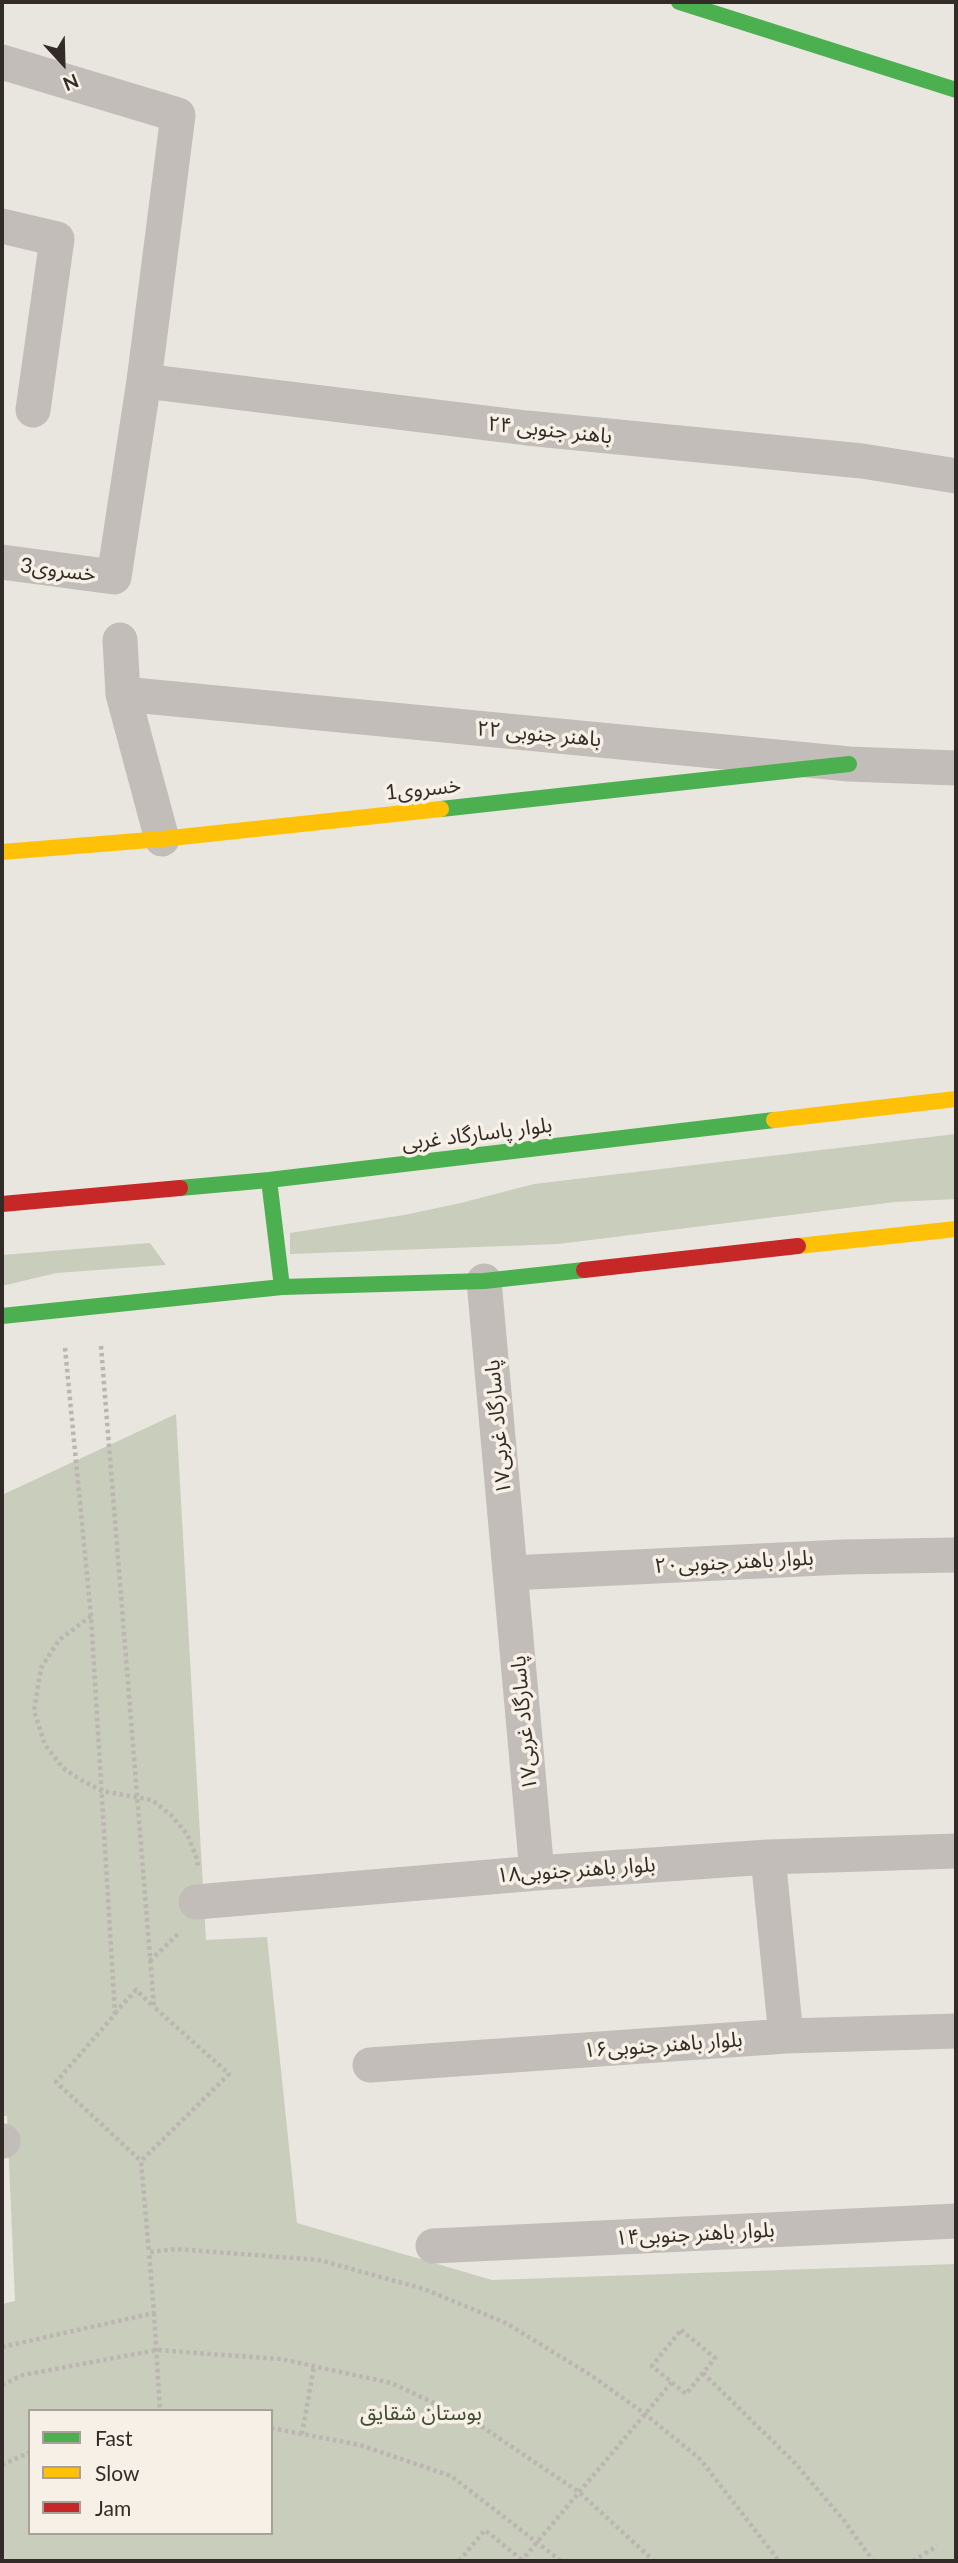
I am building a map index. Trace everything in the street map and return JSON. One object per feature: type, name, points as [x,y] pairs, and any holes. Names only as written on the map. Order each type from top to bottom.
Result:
[{"type":"main road","points":[[679,2],[956,90]]},
{"type":"main road","name":"خسروى1","points":[[2,852],[162,839],[849,764]]},
{"type":"main road","name":"بلوار پاسارگاد غربی","points":[[2,1204],[269,1180],[956,1100]]},
{"type":"main road","points":[[269,1180],[282,1287]]},
{"type":"main road","points":[[2,1316],[282,1287],[484,1281],[956,1229]]},
{"type":"street","points":[[2,62],[178,115],[144,381]]},
{"type":"street","points":[[2,226],[57,239],[33,410]]},
{"type":"street","name":"۲۴ باهنر جنوبی","points":[[144,381],[527,428],[862,461],[956,476]]},
{"type":"street","name":"3خسروى","points":[[2,562],[114,577],[144,381]]},
{"type":"street","points":[[120,640],[123,694],[162,839]]},
{"type":"street","name":"۲۲ باهنر جنوبی","points":[[123,694],[849,764],[956,768]]},
{"type":"street","name":"پاسارگاد غربی۱۷","points":[[484,1281],[511,1573]]},
{"type":"street","name":"بلوار باهنر جنوبی۲۰","points":[[511,1573],[843,1557],[956,1555]]},
{"type":"street","name":"۱۷پاسارگاد غربی","points":[[511,1573],[537,1873]]},
{"type":"street","name":"۱۸بلوار باهنر جنوبی","points":[[196,1902],[537,1873],[768,1857],[956,1852]]},
{"type":"street","points":[[768,1857],[786,2036]]},
{"type":"street","name":"بلوار باهنر جنوبی۱۶","points":[[370,2065],[786,2036],[956,2031]]},
{"type":"street","name":"بلوار باهنر جنوبی۱۴","points":[[433,2246],[956,2221]]},
{"type":"path","points":[[97,1306],[153,2007]]},
{"type":"path","points":[[62,1309],[91,1616],[115,2014]]},
{"type":"path","points":[[91,1616],[59,1640],[41,1668],[34,1711],[46,1745],[63,1768],[102,1791],[152,1800],[172,1815],[187,1834],[197,1859],[196,1902],[178,1936],[150,1962]]},
{"type":"path","points":[[141,2161],[229,2074],[136,1990],[55,2082],[141,2161],[160,2409]]},
{"type":"path","points":[[149,2252],[176,2249],[319,2260],[424,2289],[506,2323],[592,2376],[645,2414],[700,2459],[779,2561]]},
{"type":"path","points":[[2,2347],[154,2313]]},
{"type":"path","points":[[681,2330],[715,2358],[686,2393],[672,2382],[652,2366],[681,2330]]},
{"type":"path","points":[[2,2385],[23,2375],[157,2350],[281,2359],[391,2383],[475,2422],[579,2493],[654,2561]]},
{"type":"path","points":[[302,2434],[314,2366]]},
{"type":"path","points":[[704,2373],[793,2461],[843,2519],[873,2561]]},
{"type":"path","points":[[459,2561],[485,2530],[523,2561],[672,2382]]},
{"type":"path","points":[[273,2428],[360,2445],[451,2476],[561,2561]]},
{"type":"path","points":[[2,2465],[28,2453]]},
{"type":"path","points":[[913,2561],[937,2546]]},
{"type":"green space","points":[[956,1134],[956,1199],[895,1202],[558,1244],[290,1254],[290,1233],[404,1215],[534,1184]]},
{"type":"green space","points":[[150,1243],[166,1265],[56,1273],[2,1286],[2,1255]]},
{"type":"green space","name":"بوستان شقایق","points":[[176,1414],[206,1940],[267,1937],[297,2223],[492,2280],[956,2264],[956,2561],[2,2561],[2,2304],[15,2301],[7,2116],[2,2116],[2,1495]]},
{"type":"traffic: fast","points":[[679,2],[956,90]]},
{"type":"traffic: fast","points":[[441,809],[849,764]]},
{"type":"traffic: fast","points":[[180,1188],[269,1180],[774,1120]]},
{"type":"traffic: fast","points":[[269,1180],[282,1287]]},
{"type":"traffic: fast","points":[[2,1316],[282,1287],[484,1281],[584,1270]]},
{"type":"traffic: slow","points":[[2,852],[162,839],[441,809]]},
{"type":"traffic: slow","points":[[774,1120],[956,1099]]},
{"type":"traffic: slow","points":[[798,1246],[956,1229]]},
{"type":"traffic: jam","points":[[2,1204],[180,1188]]},
{"type":"traffic: jam","points":[[584,1270],[798,1246]]}]
